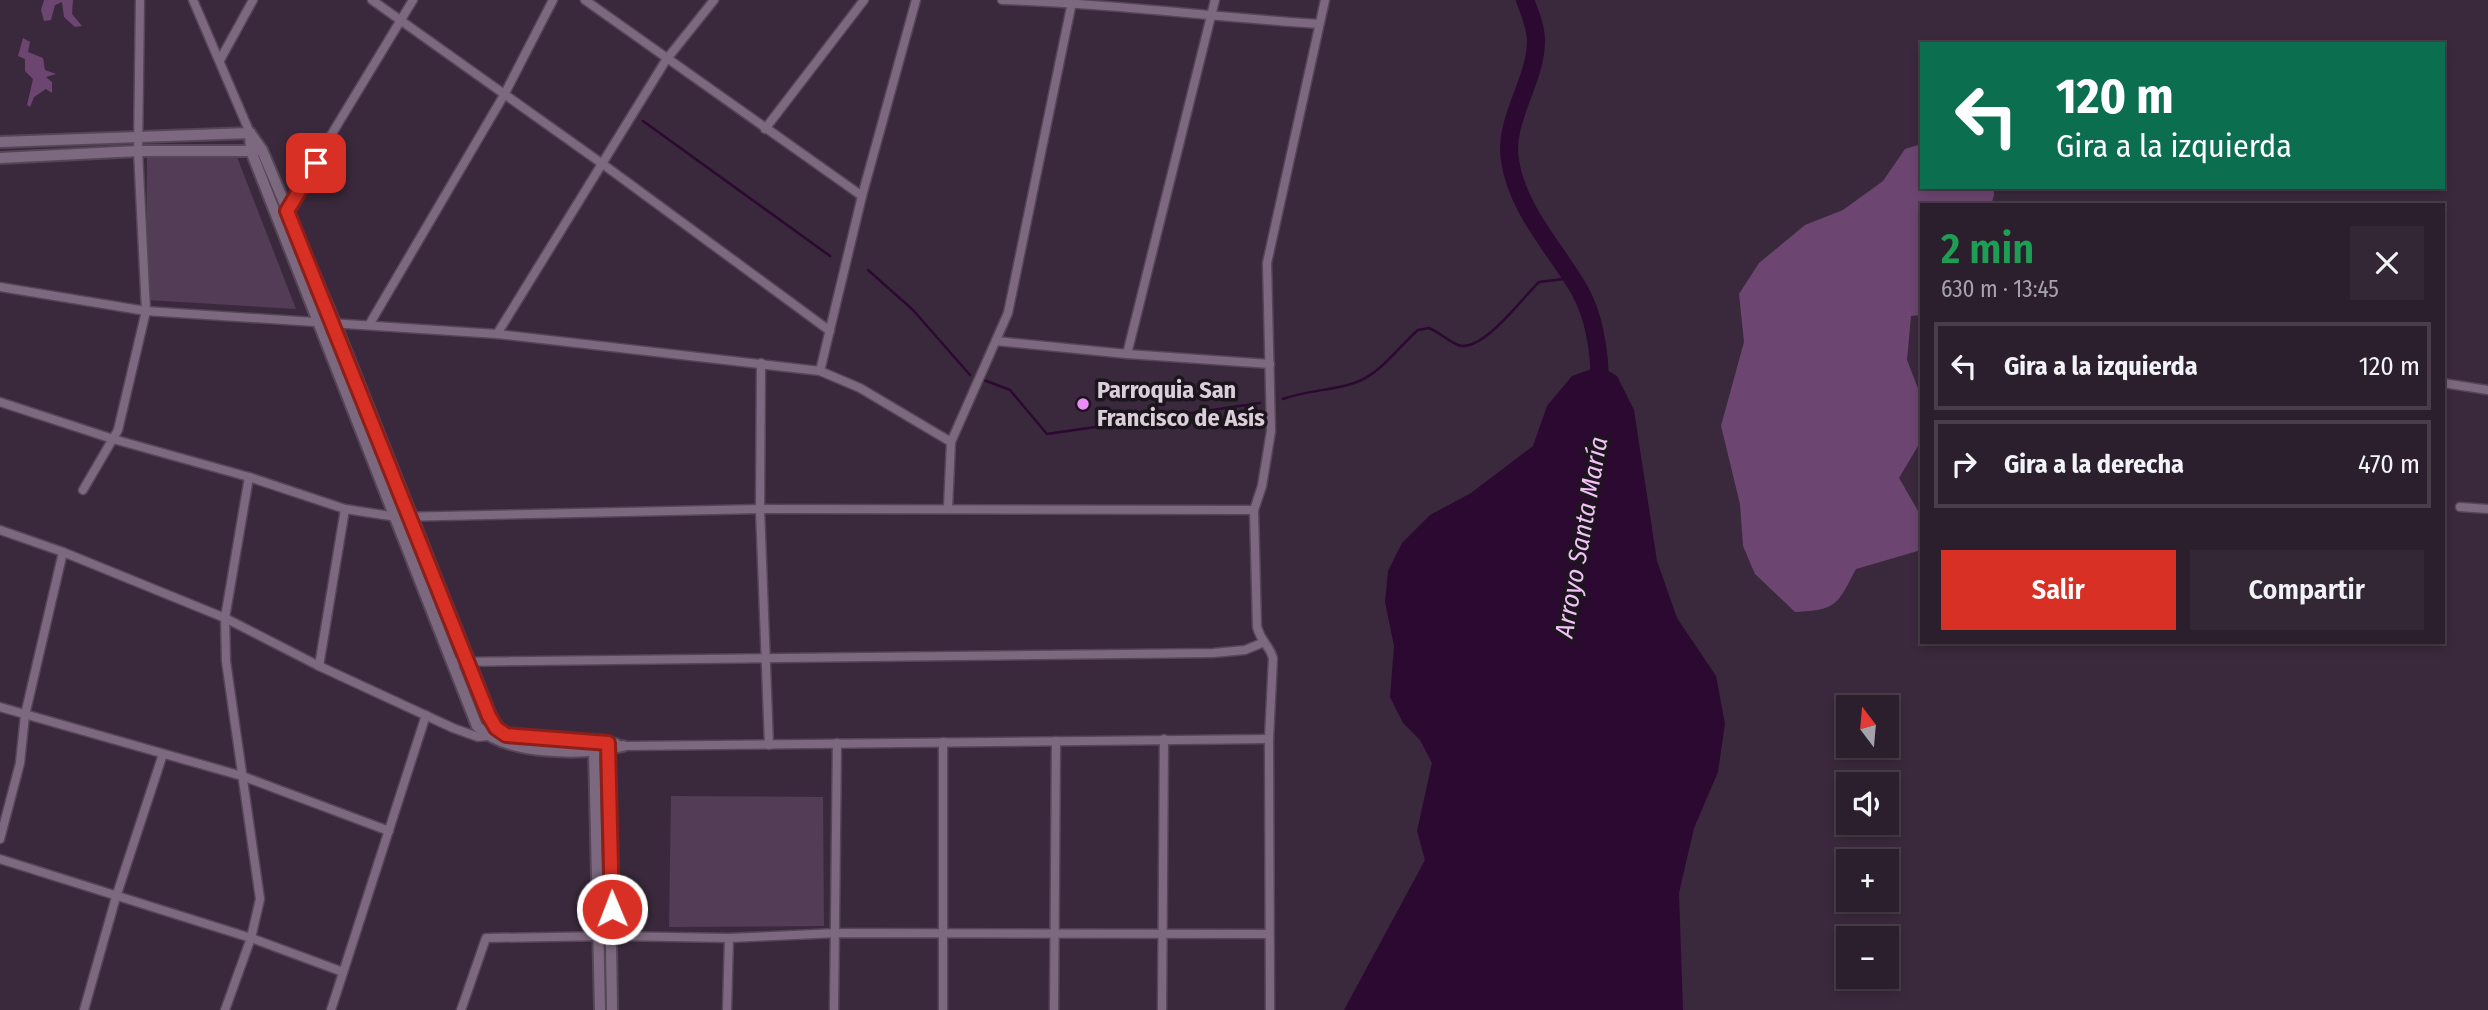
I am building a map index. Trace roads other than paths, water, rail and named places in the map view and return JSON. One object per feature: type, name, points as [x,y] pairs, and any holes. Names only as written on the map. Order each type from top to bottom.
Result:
[{"type":"street","points":[[83,490],[118,430],[146,311],[138,151],[140,0]]},
{"type":"street","points":[[192,0],[250,133],[263,152],[335,323],[489,716],[496,728],[506,735],[594,747]]},
{"type":"street","points":[[220,60],[253,0]]},
{"type":"street","points":[[372,0],[604,165],[830,331]]},
{"type":"street","points":[[279,221],[413,0]]},
{"type":"street","points":[[369,325],[504,95],[553,0]]},
{"type":"street","points":[[585,0],[666,60],[862,196]]},
{"type":"street","points":[[497,334],[604,165],[666,60],[714,0]]},
{"type":"street","points":[[765,129],[864,0]]},
{"type":"street","points":[[820,371],[862,196],[916,0]]},
{"type":"street","points":[[1002,0],[1100,2],[1211,17],[1319,24]]},
{"type":"street","points":[[1127,354],[1214,0]]},
{"type":"street","points":[[1270,1010],[1269,739],[1273,658],[1271,650],[1262,643],[1255,601],[1254,510],[1270,448],[1267,263],[1325,0]]},
{"type":"street","points":[[948,508],[951,442],[1008,313],[1072,2]]},
{"type":"street","points":[[0,142],[250,133]]},
{"type":"street","points":[[250,133],[251,150],[477,726],[488,736]]},
{"type":"street","points":[[0,158],[138,151],[263,152]]},
{"type":"street","points":[[0,287],[146,311],[497,334],[820,371],[860,388],[951,442]]},
{"type":"street","points":[[996,341],[1127,354],[1270,363]]},
{"type":"street","points":[[761,363],[760,509],[768,657],[769,745]]},
{"type":"street","points":[[2445,383],[2488,390]]},
{"type":"street","points":[[0,402],[113,439],[249,477],[345,509],[397,517],[760,509],[1254,510]]},
{"type":"street","points":[[225,1010],[251,938],[260,899],[226,661],[225,618],[249,477]]},
{"type":"street","points":[[2460,507],[2488,509]]},
{"type":"street","points":[[319,666],[345,509]]},
{"type":"street","points":[[0,530],[63,552],[225,618],[319,666],[478,737],[488,736],[544,749],[608,746],[1269,739]]},
{"type":"street","points":[[0,839],[20,764],[25,715],[63,552]]},
{"type":"street","points":[[454,662],[1213,653],[1245,650],[1262,643]]},
{"type":"street","points":[[0,707],[242,776],[389,831]]},
{"type":"street","points":[[331,1010],[426,715]]},
{"type":"street","points":[[1162,1010],[1164,739]]},
{"type":"street","points":[[1054,1010],[1056,741]]},
{"type":"street","points":[[943,742],[943,1010]]},
{"type":"street","points":[[834,1010],[837,933],[837,743]]},
{"type":"street","points":[[608,746],[612,1010]]},
{"type":"street","points":[[594,747],[600,1010]]},
{"type":"street","points":[[84,1010],[116,897],[163,754]]},
{"type":"street","points":[[0,859],[251,938],[343,972]]},
{"type":"street","points":[[461,1010],[486,938],[729,938],[837,933],[1269,934]]},
{"type":"street","points":[[727,1010],[729,938]]},
{"type":"water","points":[[1600,366],[1617,376],[1634,410],[1657,561],[1677,618],[1716,676],[1725,724],[1718,772],[1694,828],[1679,893],[1683,1010],[1344,1010],[1425,860],[1417,831],[1432,763],[1420,740],[1403,723],[1390,697],[1394,646],[1385,602],[1388,571],[1402,543],[1430,515],[1471,493],[1533,446],[1547,406],[1572,376]]},
{"type":"waterway","name":"Arroyo Santa María","points":[[1525,0],[1535,31],[1535,56],[1511,131],[1510,160],[1514,178],[1529,212],[1580,291],[1590,314],[1596,338],[1600,389]]},
{"type":"waterway","points":[[643,121],[830,256]]},
{"type":"waterway","points":[[868,270],[913,310],[970,375]]},
{"type":"waterway","points":[[1283,399],[1345,386],[1363,379],[1380,367],[1418,330],[1429,328],[1458,345],[1479,341],[1502,322],[1539,282],[1571,278]]},
{"type":"waterway","points":[[984,380],[1010,390],[1047,434],[1260,403]]},
{"type":"place","name":"Parroquia San Francisco de Asís","points":[[1083,404]]}]
